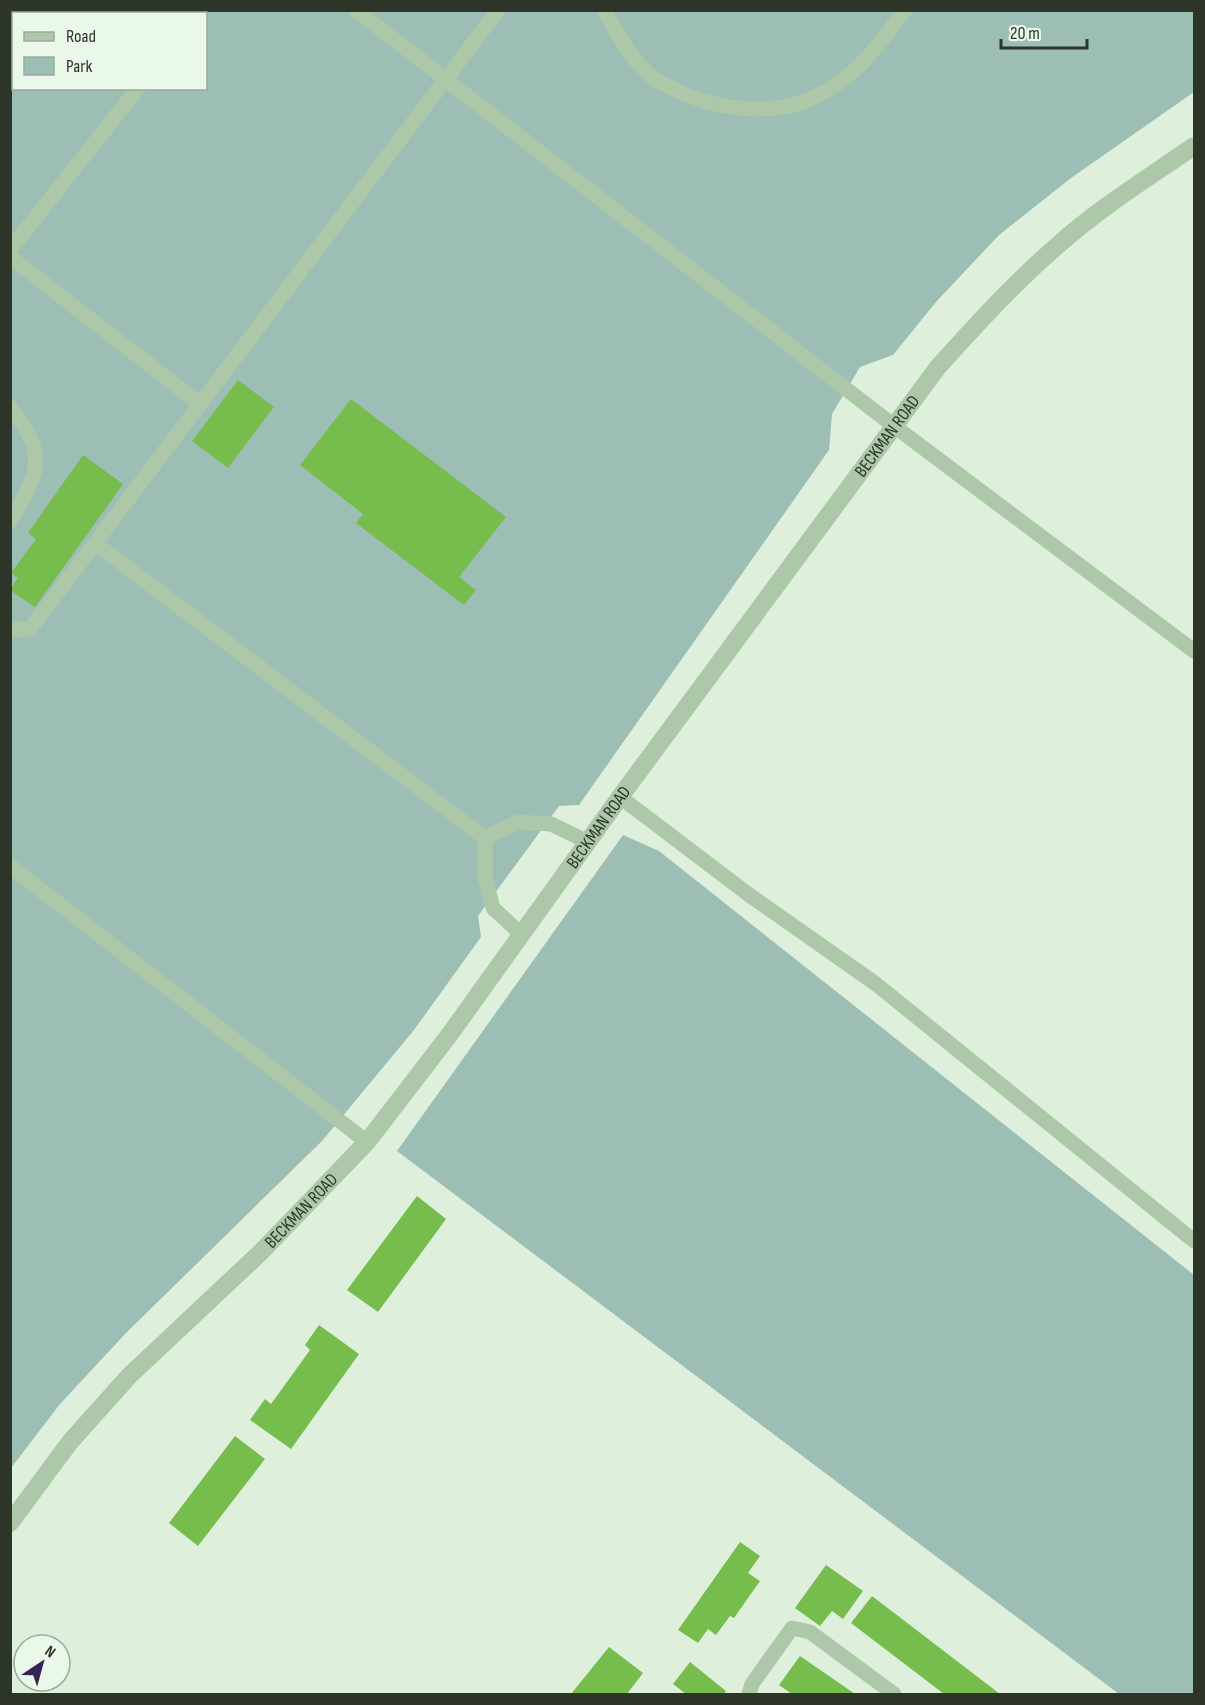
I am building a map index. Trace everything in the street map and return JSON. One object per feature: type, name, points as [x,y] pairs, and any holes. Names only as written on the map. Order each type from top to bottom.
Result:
[{"type":"street","name":"BECKMAN ROAD","points":[[10,1523],[70,1442],[129,1376],[261,1252],[367,1142],[450,1034],[620,797],[938,367],[976,325],[1058,245],[1104,208],[1194,146]]},
{"type":"lane","points":[[356,10],[894,426],[1194,651]]},
{"type":"lane","points":[[10,630],[30,629],[498,10]]},
{"type":"lane","points":[[604,10],[622,44],[652,78],[676,91],[709,104],[751,109],[786,106],[817,96],[869,58],[905,10]]},
{"type":"lane","points":[[10,250],[136,90]]},
{"type":"lane","points":[[10,257],[200,404]]},
{"type":"lane","points":[[10,407],[26,427],[37,456],[32,486],[10,520]]},
{"type":"lane","points":[[95,543],[485,838]]},
{"type":"lane","points":[[620,797],[748,894],[876,984],[1194,1241]]},
{"type":"lane","points":[[485,838],[518,822],[551,824],[588,842]]},
{"type":"lane","points":[[485,838],[485,877],[493,908],[521,934]]},
{"type":"lane","points":[[10,866],[367,1142]]},
{"type":"lane","points":[[749,1695],[752,1684],[792,1628],[810,1632],[894,1695]]},
{"type":"green space","points":[[11,11],[1194,11],[1194,92],[1071,178],[999,235],[936,302],[893,355],[860,367],[832,414],[829,450],[579,805],[559,806],[478,916],[481,937],[414,1030],[322,1141],[126,1333],[60,1404],[11,1468]]},
{"type":"green space","points":[[623,835],[659,851],[1194,1275],[1194,1694],[1119,1694],[397,1151]]},
{"type":"building","points":[[20,10],[85,10],[84,12],[19,12]]},
{"type":"building","points":[[119,10],[171,10],[170,12],[118,12]]},
{"type":"building","points":[[238,380],[274,407],[228,468],[192,441]]},
{"type":"building","points":[[351,399],[506,517],[459,577],[476,590],[464,605],[356,523],[363,514],[300,465]]},
{"type":"building","points":[[83,455],[123,484],[35,607],[10,590],[18,578],[11,573],[36,539],[28,533]]},
{"type":"building","points":[[417,1196],[446,1219],[378,1312],[347,1290]]},
{"type":"building","points":[[319,1325],[359,1354],[291,1449],[250,1420],[265,1399],[271,1404],[310,1350],[305,1345]]},
{"type":"building","points":[[235,1436],[265,1459],[198,1546],[169,1523]]},
{"type":"building","points":[[740,1542],[760,1556],[748,1573],[760,1581],[734,1618],[730,1616],[716,1635],[708,1629],[698,1643],[678,1630]]},
{"type":"building","points":[[826,1565],[863,1591],[843,1619],[832,1611],[820,1626],[795,1608]]},
{"type":"building","points":[[872,1596],[1000,1694],[944,1694],[851,1623]]},
{"type":"building","points":[[609,1647],[643,1673],[627,1694],[571,1694]]},
{"type":"building","points":[[800,1656],[855,1694],[792,1694],[779,1685]]},
{"type":"building","points":[[690,1662],[726,1691],[724,1694],[686,1694],[673,1684]]}]
